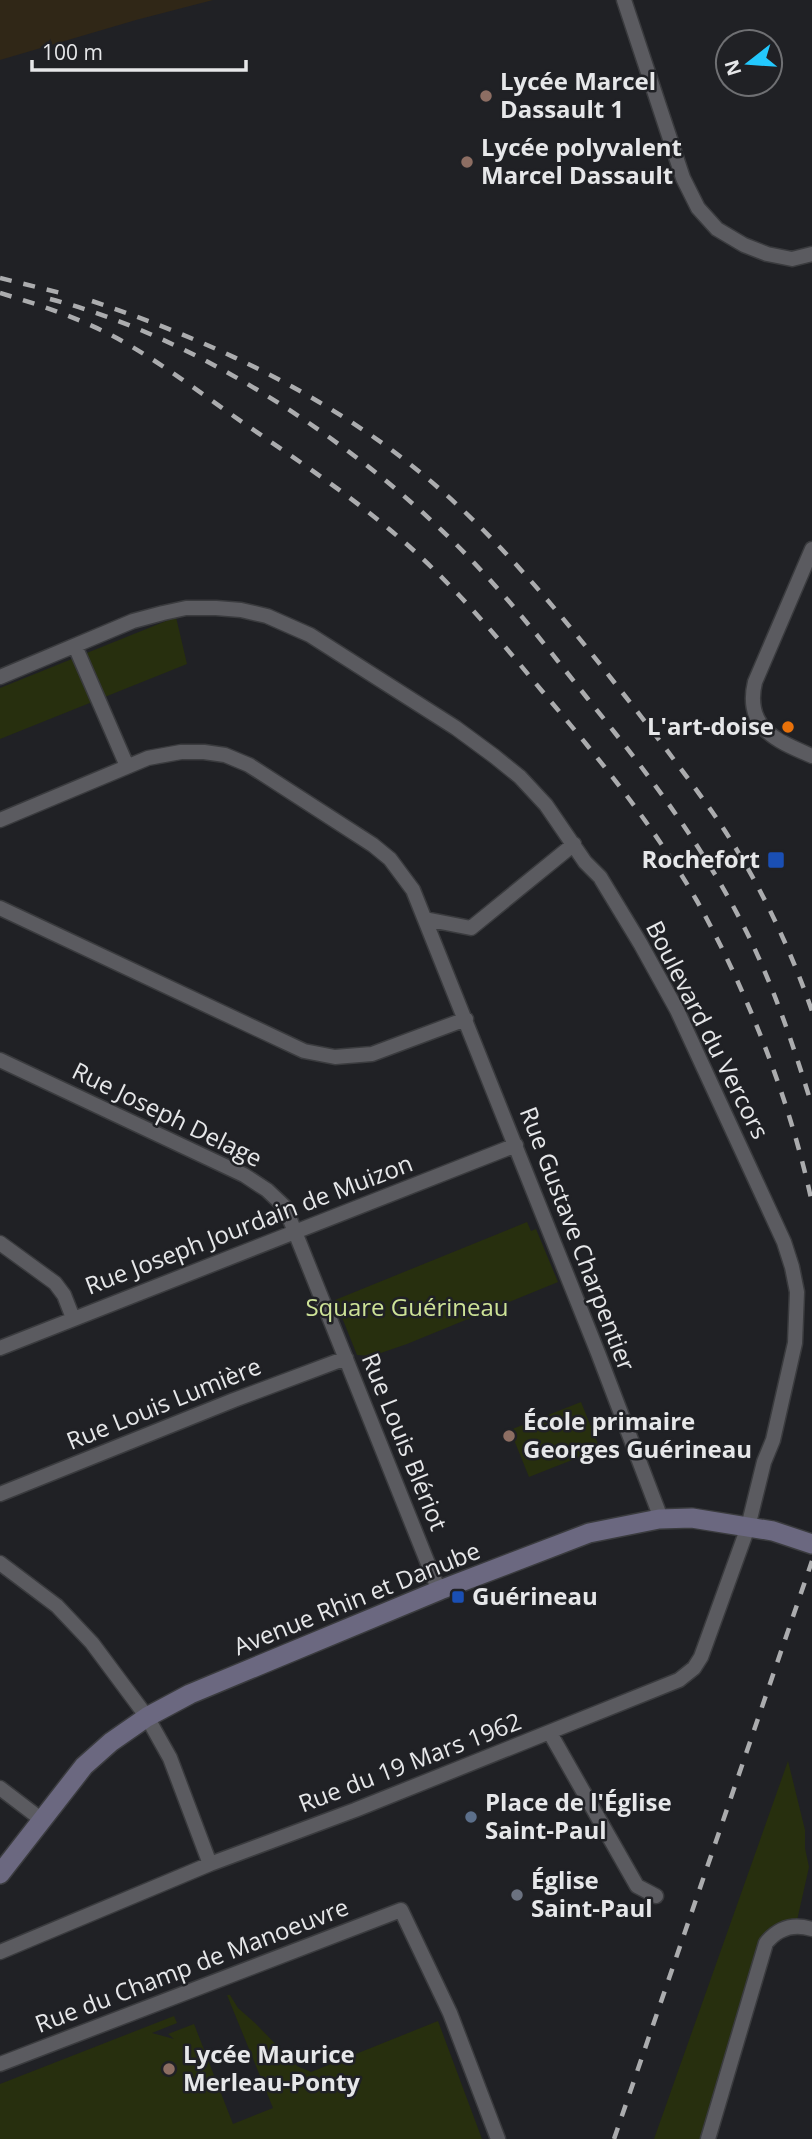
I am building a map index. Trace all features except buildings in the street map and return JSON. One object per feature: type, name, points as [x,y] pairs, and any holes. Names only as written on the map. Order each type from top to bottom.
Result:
[{"type":"street","points":[[624,0],[683,178],[698,208],[717,229],[744,245],[767,254],[792,259],[812,254]]},
{"type":"street","points":[[812,550],[755,681],[752,695],[754,710],[768,736],[812,757]]},
{"type":"street","name":"Boulevard du Vercors","points":[[0,677],[133,621],[186,608],[241,610],[278,620],[310,635],[456,728],[520,777],[546,805],[586,862],[600,877],[665,988],[778,1230],[792,1267],[797,1292],[795,1343],[773,1440],[764,1462],[748,1527]]},
{"type":"street","points":[[75,646],[127,766]]},
{"type":"street","name":"Rue Gustave Charpentier","points":[[0,820],[148,758],[181,752],[225,755],[249,765],[373,845],[390,859],[413,890],[450,977],[598,1353],[659,1519]]},
{"type":"street","points":[[425,919],[471,929],[574,844]]},
{"type":"street","points":[[0,908],[304,1051],[335,1057],[372,1054],[466,1019]]},
{"type":"street","name":"Rue Joseph Delage","points":[[0,1060],[244,1175],[285,1206],[296,1231]]},
{"type":"street","name":"Rue Joseph Jourdain de Muizon","points":[[0,1348],[516,1146]]},
{"type":"street","name":"Rue Louis Blériot","points":[[296,1231],[440,1590]]},
{"type":"street","points":[[0,1243],[55,1283],[73,1318]]},
{"type":"street","name":"Rue Louis Lumière","points":[[0,1494],[346,1358]]},
{"type":"street","name":"Avenue Rhin et Danube","points":[[0,1874],[84,1766],[111,1742],[147,1717],[190,1694],[440,1590],[589,1533],[659,1519],[692,1518],[773,1531],[807,1543]]},
{"type":"street","name":"Rue du 19 Mars 1962","points":[[0,1952],[210,1864],[550,1733],[679,1680],[694,1668],[701,1657],[748,1527]]},
{"type":"street","points":[[0,1563],[57,1606],[92,1643],[147,1717],[170,1758],[210,1864]]},
{"type":"street","points":[[550,1733],[636,1886],[656,1896]]},
{"type":"street","points":[[0,1788],[42,1820]]},
{"type":"street","name":"Rue du Champ de Manoeuvre","points":[[0,2064],[401,1910],[450,2013],[498,2139]]},
{"type":"street","points":[[708,2139],[766,1943],[775,1931],[796,1925],[812,1928]]},
{"type":"shaded area","points":[[0,0],[213,0],[0,60]]},
{"type":"green space","points":[[176,617],[187,664],[0,739],[0,688]]},
{"type":"green space","name":"Square Guérineau","points":[[527,1222],[531,1231],[536,1229],[558,1282],[407,1344],[372,1356],[357,1355],[335,1300]]},
{"type":"green space","points":[[581,1402],[600,1449],[529,1477],[510,1430]]},
{"type":"green space","points":[[788,1761],[805,1830],[809,1867],[796,1925],[775,1931],[708,2139],[654,2139]]},
{"type":"green space","name":"Lycée Maurice Merleau-Ponty","points":[[227,1995],[230,1995],[238,2008],[297,2066],[311,2072],[438,2021],[482,2139],[0,2139],[0,2084],[174,2016],[177,2023],[152,2033],[174,2039],[168,2034],[194,2024],[233,2124],[273,2108]]},
{"type":"railway","points":[[0,278],[65,294]]},
{"type":"railway","points":[[0,293],[94,327],[143,353],[178,376],[372,515],[431,566],[488,627],[624,793],[663,846],[697,901],[750,1009],[780,1087],[812,1203]]},
{"type":"railway","points":[[50,299],[108,317],[166,341],[281,404],[387,482],[477,566],[534,631],[630,752],[708,863],[763,967],[812,1106]]},
{"type":"railway","points":[[92,301],[205,344],[314,399],[415,468],[477,524],[534,585],[588,649],[713,813],[743,860],[769,909],[812,1011]]},
{"type":"railway","points":[[614,2139],[812,1561]]},
{"type":"place","name":"Lycée Marcel Dassault 1","points":[[486,96]]},
{"type":"place","name":"Lycée polyvalent Marcel Dassault","points":[[467,162]]},
{"type":"place","name":"L'art-doise","points":[[788,727]]},
{"type":"place","name":"Rochefort","points":[[776,860]]},
{"type":"place","name":"École primaire Georges Guérineau","points":[[509,1436]]},
{"type":"place","name":"Guérineau","points":[[458,1597]]},
{"type":"place","name":"Place de l'Église Saint-Paul","points":[[471,1817]]},
{"type":"place","name":"Église Saint-Paul","points":[[517,1895]]},
{"type":"place","name":"Lycée Maurice Merleau-Ponty","points":[[169,2069]]}]
